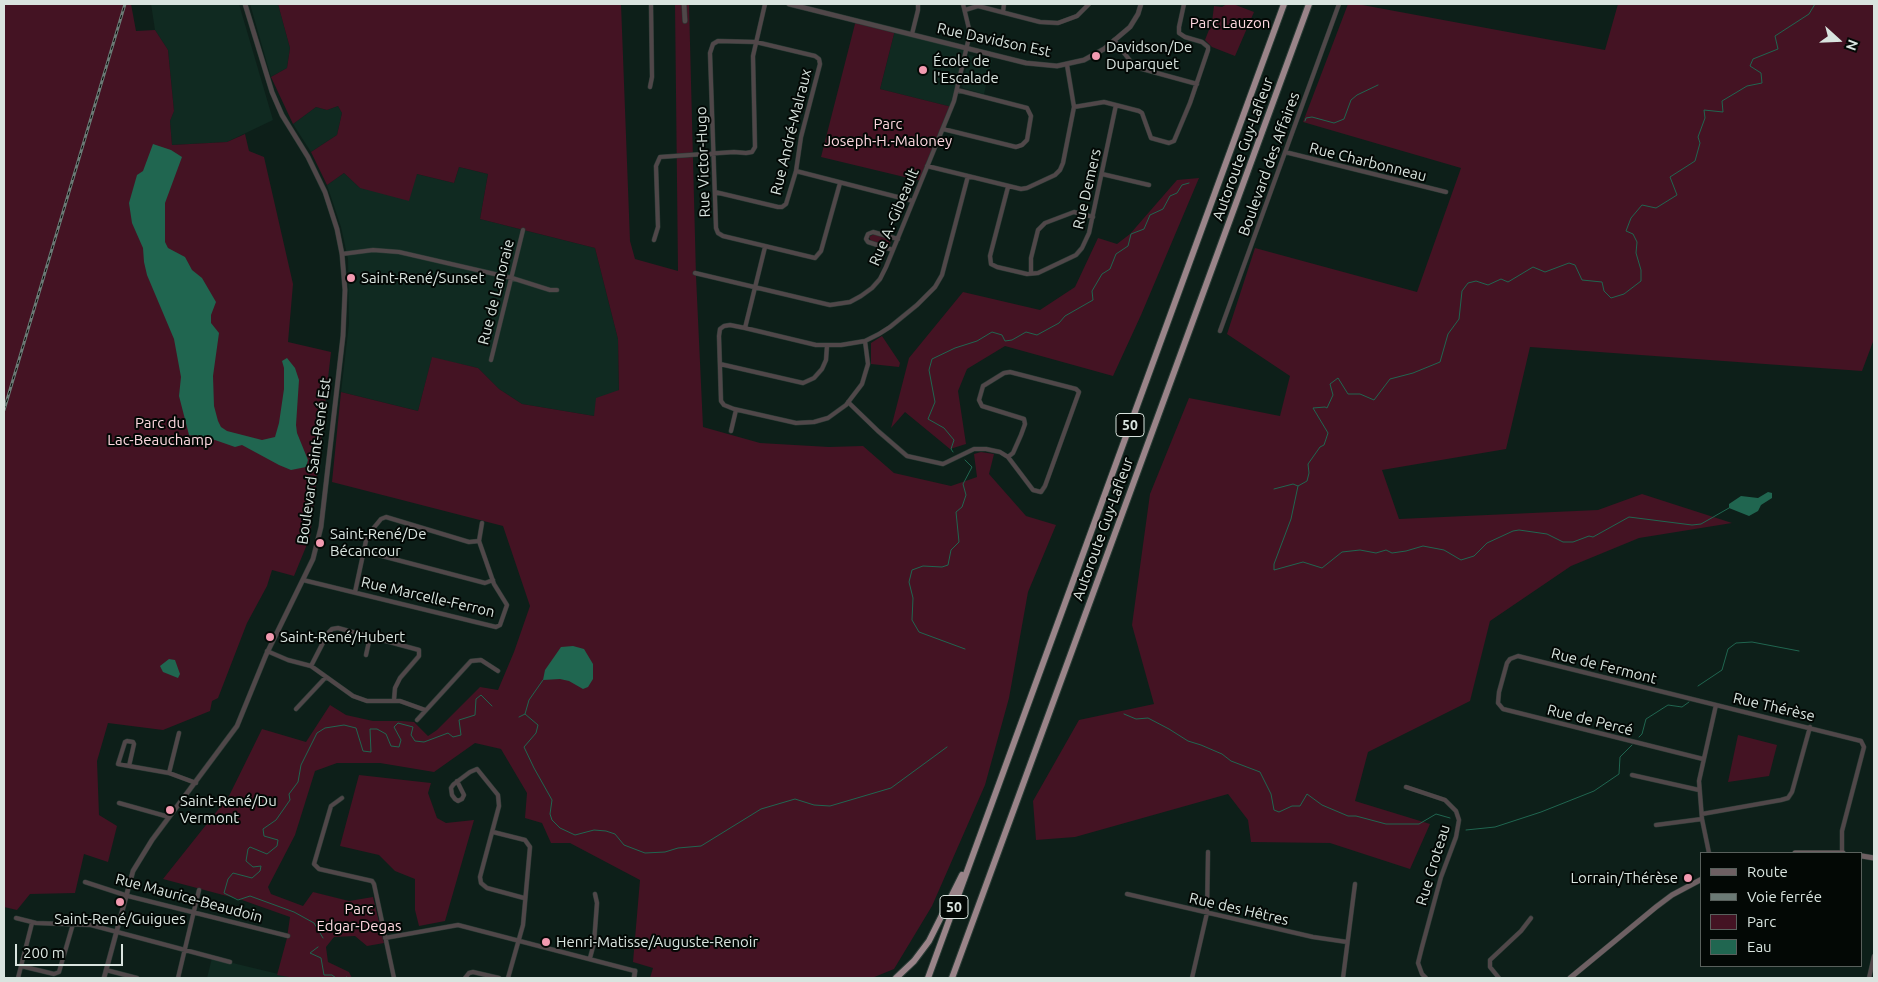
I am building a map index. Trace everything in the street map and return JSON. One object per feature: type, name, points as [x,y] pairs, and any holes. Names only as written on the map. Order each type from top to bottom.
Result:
[{"type":"highway","name":"Autoroute Guy-Lafleur","points":[[928,978],[1284,4]]},
{"type":"highway","name":"Autoroute Guy-Lafleur","points":[[952,978],[1299,32],[1311,4]]},
{"type":"highway","points":[[896,978],[914,961],[931,938],[980,835]]},
{"type":"main road","points":[[1570,978],[1656,907],[1672,895],[1700,880]]},
{"type":"street","name":"Boulevard Saint-René Est","points":[[104,978],[133,870],[169,817],[237,726],[267,652],[303,580],[317,546],[324,510],[343,336],[345,290],[342,254],[337,229],[325,192],[308,156],[282,115],[272,92],[245,4]]},
{"type":"street","points":[[650,4],[652,77],[650,87]]},
{"type":"street","points":[[684,4],[684,21]]},
{"type":"street","points":[[654,240],[658,227],[657,159],[663,155],[749,153],[755,147],[753,60],[765,4]]},
{"type":"street","name":"Rue Davidson Est","points":[[789,4],[1034,64],[1067,65],[1094,55],[1114,40],[1134,22],[1141,4]]},
{"type":"street","points":[[912,34],[918,4]]},
{"type":"street","name":"Rue A.-Gibeault","points":[[695,273],[824,304],[850,302],[867,292],[876,283],[884,272],[898,239],[957,90],[970,30],[963,4]]},
{"type":"street","points":[[1002,12],[1004,4]]},
{"type":"street","points":[[965,10],[978,6],[1040,22],[1058,23],[1077,16],[1089,4]]},
{"type":"street","points":[[1074,107],[1101,102],[1139,110],[1142,113],[1151,138],[1169,143],[1174,141],[1197,84],[1208,50],[1202,42],[1185,37],[1179,32],[1184,4]]},
{"type":"street","name":"Boulevard des Affaires","points":[[1220,331],[1339,4]]},
{"type":"street","name":"Rue Victor-Hugo","points":[[756,42],[748,40],[718,41],[711,46],[716,228],[719,234],[811,258],[819,256],[840,183]]},
{"type":"street","points":[[1114,40],[1135,67],[1197,84]]},
{"type":"street","name":"Rue André-Malraux","points":[[715,192],[782,207],[789,200],[801,137],[820,62],[814,56],[756,42]]},
{"type":"street","points":[[927,166],[1021,189],[1058,173],[1063,164],[1074,107],[1067,65]]},
{"type":"street","points":[[943,129],[1016,147],[1022,146],[1027,140],[1031,116],[1027,108],[957,90]]},
{"type":"street","name":"Rue Demers","points":[[1032,274],[1076,254],[1086,241],[1093,217],[1116,105]]},
{"type":"street","name":"Rue Charbonneau","points":[[1285,152],[1446,192]]},
{"type":"street","points":[[796,171],[913,201]]},
{"type":"street","points":[[1102,174],[1149,185]]},
{"type":"street","points":[[865,341],[868,359],[867,372],[862,384],[848,402],[828,418],[806,424],[796,423],[736,410],[724,405],[721,401],[719,336],[720,329],[726,325],[810,344],[827,346],[865,341],[896,322],[928,294],[937,284],[944,270],[968,176]]},
{"type":"street","points":[[1008,187],[990,256],[990,261],[997,267],[1023,274],[1032,274],[1031,258],[1038,230],[1045,223],[1074,212],[1093,217]]},
{"type":"street","name":"Rue de Lanoraie","points":[[491,360],[523,230]]},
{"type":"street","points":[[893,250],[868,242],[866,239],[868,234],[873,232],[898,239]]},
{"type":"street","points":[[745,328],[765,247]]},
{"type":"street","points":[[342,254],[373,250],[399,252],[557,290]]},
{"type":"street","points":[[720,364],[803,383],[814,378],[822,370],[826,360],[827,346]]},
{"type":"street","points":[[848,402],[907,456],[943,464],[974,449],[1000,452],[1008,457],[1033,490],[1042,492],[1079,392],[1076,389],[1010,372],[1004,373],[983,386],[979,400],[982,406],[1024,419],[1025,424],[1021,436],[1013,452],[1008,457]]},
{"type":"street","points":[[731,431],[736,410]]},
{"type":"street","points":[[355,592],[367,536],[381,519],[386,517],[469,542],[479,541]]},
{"type":"street","name":"Rue Marcelle-Ferron","points":[[303,580],[496,627],[500,625],[507,605],[493,580],[479,541],[482,523]]},
{"type":"street","points":[[363,551],[485,583],[493,580]]},
{"type":"street","points":[[311,666],[328,633],[332,629],[338,628],[415,648],[420,652],[419,656],[400,678],[395,688],[394,700]]},
{"type":"street","points":[[366,655],[370,637]]},
{"type":"street","points":[[267,652],[311,666],[353,696],[367,701],[394,700],[425,710]]},
{"type":"street","name":"Rue de Fermont","points":[[1502,681],[1507,663],[1510,659],[1518,656],[1716,705]]},
{"type":"street","points":[[416,720],[471,661],[481,660],[498,671]]},
{"type":"street","points":[[296,709],[326,676]]},
{"type":"street","name":"Rue de Percé","points":[[1502,681],[1498,703],[1503,709],[1703,759]]},
{"type":"street","name":"Rue Thérèse","points":[[1709,852],[1699,790],[1703,759],[1716,705],[1861,741],[1864,747],[1842,831],[1842,852]]},
{"type":"street","points":[[1656,825],[1788,798],[1792,792],[1810,727]]},
{"type":"street","points":[[169,773],[179,733]]},
{"type":"street","points":[[129,766],[134,744],[127,741],[118,764],[129,766],[169,773],[196,783]]},
{"type":"street","points":[[457,781],[464,795],[458,801],[454,798],[451,788],[457,781],[477,769],[498,795],[499,806],[480,877],[481,883],[487,888],[524,898]]},
{"type":"street","points":[[1632,775],[1699,790]]},
{"type":"street","name":"Rue Croteau","points":[[1406,788],[1445,800],[1456,811],[1458,820],[1456,837],[1441,877],[1418,963],[1422,974],[1426,978]]},
{"type":"street","points":[[342,798],[331,806],[314,864],[319,869],[372,881],[394,978]]},
{"type":"street","points":[[119,803],[169,817]]},
{"type":"street","points":[[493,832],[522,839],[529,844],[523,925],[508,978]]},
{"type":"street","points":[[1192,978],[1207,913],[1208,852]]},
{"type":"street","name":"Rue Maurice-Beaudoin","points":[[85,882],[194,913],[288,936]]},
{"type":"street","points":[[1343,978],[1354,884]]},
{"type":"street","points":[[178,978],[199,890]]},
{"type":"street","points":[[590,958],[594,943],[597,903],[595,894]]},
{"type":"street","name":"Rue des Hêtres","points":[[1127,894],[1313,937],[1348,942]]},
{"type":"street","points":[[16,918],[32,923],[91,925],[230,962]]},
{"type":"street","points":[[1499,978],[1490,967],[1490,960],[1522,931],[1531,918]]},
{"type":"street","points":[[18,978],[32,923]]},
{"type":"street","points":[[21,966],[54,974],[59,972],[73,924]]},
{"type":"street","points":[[385,938],[458,925],[635,970],[634,978]]},
{"type":"street","points":[[1869,978],[1874,956]]},
{"type":"street","points":[[106,970],[137,978]]},
{"type":"street","points":[[465,978],[469,973],[473,972],[499,978]]},
{"type":"shaded area","points":[[151,4],[239,4],[273,120],[227,142],[172,145],[170,121],[174,111],[168,50],[155,30]]},
{"type":"shaded area","points":[[250,4],[278,4],[290,48],[287,68],[271,77]]},
{"type":"shaded area","name":"École de l'Escalade","points":[[895,30],[967,48],[952,107],[880,89]]},
{"type":"shaded area","points":[[969,55],[992,60],[984,94],[963,88],[962,86]]},
{"type":"shaded area","points":[[338,106],[342,113],[337,135],[311,152],[293,124],[316,107],[327,110]]},
{"type":"shaded area","points":[[459,167],[488,174],[480,219],[595,248],[618,339],[619,390],[594,416],[522,404],[499,389],[478,368],[432,358],[418,411],[341,392],[349,324],[348,259],[341,227],[327,185],[344,173],[360,188],[417,174],[454,183]]},
{"type":"shaded area","points":[[212,958],[295,978],[207,978]]},
{"type":"green space","name":"Parc du Lac-Beauchamp","points":[[4,4],[131,4],[136,31],[155,30],[168,50],[174,111],[170,121],[172,145],[227,142],[245,134],[249,151],[264,157],[293,284],[288,342],[331,352],[310,537],[294,576],[272,570],[267,586],[247,623],[218,698],[212,701],[210,711],[163,730],[108,723],[97,761],[99,815],[117,826],[108,862],[84,854],[75,893],[30,894],[17,910],[4,907]]},
{"type":"green space","name":"Parc Edgar-Degas","points":[[278,4],[621,4],[630,241],[635,259],[678,271],[675,4],[689,4],[696,276],[703,427],[760,443],[829,447],[863,446],[894,473],[951,486],[977,477],[974,454],[981,452],[994,454],[989,474],[1026,516],[1056,525],[1028,592],[1009,698],[985,785],[932,906],[894,969],[872,978],[650,978],[653,968],[633,962],[640,880],[570,843],[551,843],[542,823],[525,818],[527,793],[501,749],[475,743],[434,772],[380,763],[337,763],[315,771],[295,835],[268,887],[271,894],[303,906],[313,892],[349,901],[373,897],[384,943],[367,946],[355,936],[334,937],[326,947],[328,962],[349,972],[352,978],[295,978],[277,975],[287,938],[290,917],[242,900],[163,879],[229,796],[262,729],[306,742],[330,705],[346,715],[373,721],[414,722],[428,736],[437,730],[480,687],[498,690],[514,652],[530,606],[503,526],[332,482],[341,392],[418,411],[432,357],[478,368],[499,389],[522,404],[594,416],[596,398],[619,390],[618,339],[595,248],[480,219],[488,174],[459,167],[454,183],[417,174],[409,201],[360,188],[344,173],[327,185],[311,152],[337,135],[342,113],[338,106],[327,110],[316,107],[293,124],[271,77],[287,68],[290,48]]},
{"type":"green space","name":"Parc Lauzon","points":[[1227,4],[1233,4],[1254,12],[1235,56],[1212,47],[1205,40],[1212,22],[1214,6],[1222,7]]},
{"type":"green space","points":[[1348,4],[1357,4],[1605,50],[1618,4],[1874,4],[1874,339],[1862,371],[1530,347],[1506,449],[1382,470],[1399,519],[1598,510],[1642,494],[1732,523],[1639,538],[1571,566],[1490,621],[1470,701],[1368,752],[1355,801],[1430,824],[1410,869],[1330,843],[1251,842],[1248,820],[1228,794],[1075,837],[1036,840],[1033,801],[1079,720],[1154,704],[1132,625],[1150,494],[1189,398],[1280,416],[1290,376],[1227,334],[1255,248],[1417,292],[1461,168],[1303,122]]},
{"type":"green space","name":"Parc Joseph-H.-Maloney","points":[[856,20],[895,30],[880,89],[952,107],[921,181],[821,157]]},
{"type":"green space","points":[[1199,178],[1113,376],[1005,346],[967,369],[958,391],[966,444],[950,449],[905,412],[891,428],[909,358],[963,292],[1040,310],[1075,287],[1098,238],[1117,244],[1130,234],[1177,180]]},
{"type":"green space","points":[[874,234],[891,239],[890,245],[871,241],[869,237]]},
{"type":"green space","points":[[882,336],[900,363],[899,367],[871,364],[871,343]]},
{"type":"green space","points":[[1738,735],[1777,745],[1769,776],[1728,782]]},
{"type":"green space","points":[[359,775],[431,783],[428,793],[437,818],[446,823],[474,820],[445,921],[419,926],[415,910],[415,879],[395,871],[379,855],[340,846]]},
{"type":"water","points":[[153,144],[171,150],[182,157],[165,203],[165,242],[168,248],[185,257],[192,270],[202,278],[216,302],[211,315],[211,323],[219,333],[213,376],[214,406],[218,421],[221,427],[227,431],[262,440],[275,437],[284,389],[282,361],[287,358],[295,368],[299,380],[296,425],[297,433],[308,460],[306,467],[291,470],[242,445],[235,447],[215,440],[189,435],[179,396],[181,377],[174,339],[147,275],[143,248],[132,223],[129,203],[137,175],[143,171]]},
{"type":"water","points":[[1768,492],[1772,493],[1772,498],[1761,505],[1758,511],[1749,516],[1729,508],[1729,504],[1741,496],[1758,498]]},
{"type":"water","points":[[573,646],[584,649],[593,664],[593,679],[588,687],[583,689],[569,681],[560,679],[543,680],[545,670],[561,647]]},
{"type":"water","points":[[169,659],[175,660],[180,674],[178,678],[163,672],[160,666]]},
{"type":"waterway","points":[[1274,489],[1293,484],[1298,486],[1307,481],[1309,473],[1308,464],[1320,447],[1324,445],[1328,433],[1313,408],[1327,408],[1333,395],[1330,384],[1338,378],[1348,394],[1360,394],[1374,400],[1390,379],[1413,373],[1440,362],[1448,334],[1459,319],[1462,291],[1468,283],[1476,281],[1488,285],[1501,279],[1508,282],[1533,267],[1545,272],[1569,263],[1575,265],[1582,280],[1602,282],[1604,291],[1611,298],[1624,294],[1641,281],[1641,270],[1636,253],[1637,242],[1633,234],[1626,231],[1631,218],[1642,205],[1656,208],[1677,195],[1670,177],[1695,161],[1700,143],[1698,137],[1705,118],[1704,110],[1723,112],[1722,101],[1747,86],[1762,83],[1761,73],[1750,66],[1753,59],[1778,49],[1775,36],[1809,14],[1815,4]]},
{"type":"waterway","points":[[1305,121],[1306,118],[1312,117],[1334,123],[1344,119],[1351,100],[1378,85]]},
{"type":"waterway","points":[[953,452],[951,449],[954,440],[944,428],[928,419],[935,402],[929,370],[932,359],[955,348],[977,341],[992,332],[1002,335],[1005,341],[1012,340],[1026,332],[1037,335],[1093,300],[1092,291],[1102,274],[1110,269],[1116,254],[1128,246],[1131,234],[1144,229],[1150,215],[1163,209],[1170,196],[1177,193],[1182,185],[1189,183]]},
{"type":"waterway","points":[[965,460],[972,467],[963,484],[966,495],[962,507],[956,512],[959,542],[951,550],[948,565],[942,567],[923,566],[912,570],[909,582],[913,598],[912,620],[919,632],[965,649]]},
{"type":"waterway","points":[[1298,486],[1291,519],[1274,564],[1274,570],[1303,562],[1322,568],[1342,552],[1360,550],[1376,553],[1386,550],[1392,553],[1423,546],[1444,550],[1461,560],[1474,556],[1487,543],[1513,531],[1519,530],[1547,534],[1563,542],[1573,542],[1589,536],[1593,537],[1629,517],[1692,525],[1701,524],[1729,508]]},
{"type":"waterway","points":[[1698,686],[1722,670],[1728,649],[1736,643],[1752,642],[1799,651]]},
{"type":"waterway","points":[[525,714],[529,700],[543,680]]},
{"type":"waterway","points":[[323,938],[314,923],[294,912],[250,896],[238,900],[224,893],[228,879],[233,873],[252,878],[260,871],[261,866],[253,867],[246,861],[250,847],[267,854],[277,846],[278,840],[264,836],[263,829],[276,820],[290,800],[289,794],[298,782],[301,765],[317,733],[325,728],[344,725],[356,728],[363,751],[371,752],[370,729],[377,729],[386,734],[391,746],[399,747],[401,740],[394,727],[398,723],[413,727],[411,735],[415,741],[424,742],[448,733],[453,737],[461,735],[459,720],[475,715],[476,699],[481,695],[492,706]]},
{"type":"waterway","points":[[1639,737],[1642,734],[1646,719],[1668,705],[1682,707],[1689,702]]},
{"type":"waterway","points":[[519,717],[525,714],[538,725],[536,733],[524,747],[552,800],[550,814],[552,820],[560,828],[575,835],[594,830],[615,834],[624,845],[645,853],[701,846],[761,809],[795,799],[814,805],[830,806],[891,788],[947,747]]},
{"type":"waterway","points":[[1124,714],[1136,719],[1148,718],[1188,741],[1222,754],[1231,761],[1260,772],[1271,794],[1274,810],[1279,812],[1292,806],[1300,806],[1307,794],[1322,805],[1348,816],[1356,816],[1386,824],[1419,824],[1436,814],[1450,818]]},
{"type":"waterway","points":[[1466,830],[1495,827],[1541,812],[1594,791],[1619,774],[1620,757],[1632,745]]},
{"type":"waterway","points":[[318,947],[310,953],[321,958],[324,975],[332,975],[336,978]]},
{"type":"waterway","points":[[344,978],[348,978]]},
{"type":"railway","points":[[4,410],[125,4]]},
{"type":"place","name":"Davidson/De Duparquet","points":[[1096,56]]},
{"type":"place","name":"École de l'Escalade","points":[[923,70]]},
{"type":"place","name":"Saint-René/Sunset","points":[[351,278]]},
{"type":"place","name":"Saint-René/De Bécancour","points":[[320,543]]},
{"type":"place","name":"Saint-René/Hubert","points":[[270,637]]},
{"type":"place","name":"Saint-René/Du Vermont","points":[[170,810]]},
{"type":"place","name":"Lorrain/Thérèse","points":[[1688,878]]},
{"type":"place","name":"Saint-René/Guigues","points":[[120,902]]},
{"type":"place","name":"Henri-Matisse/Auguste-Renoir","points":[[546,942]]}]
